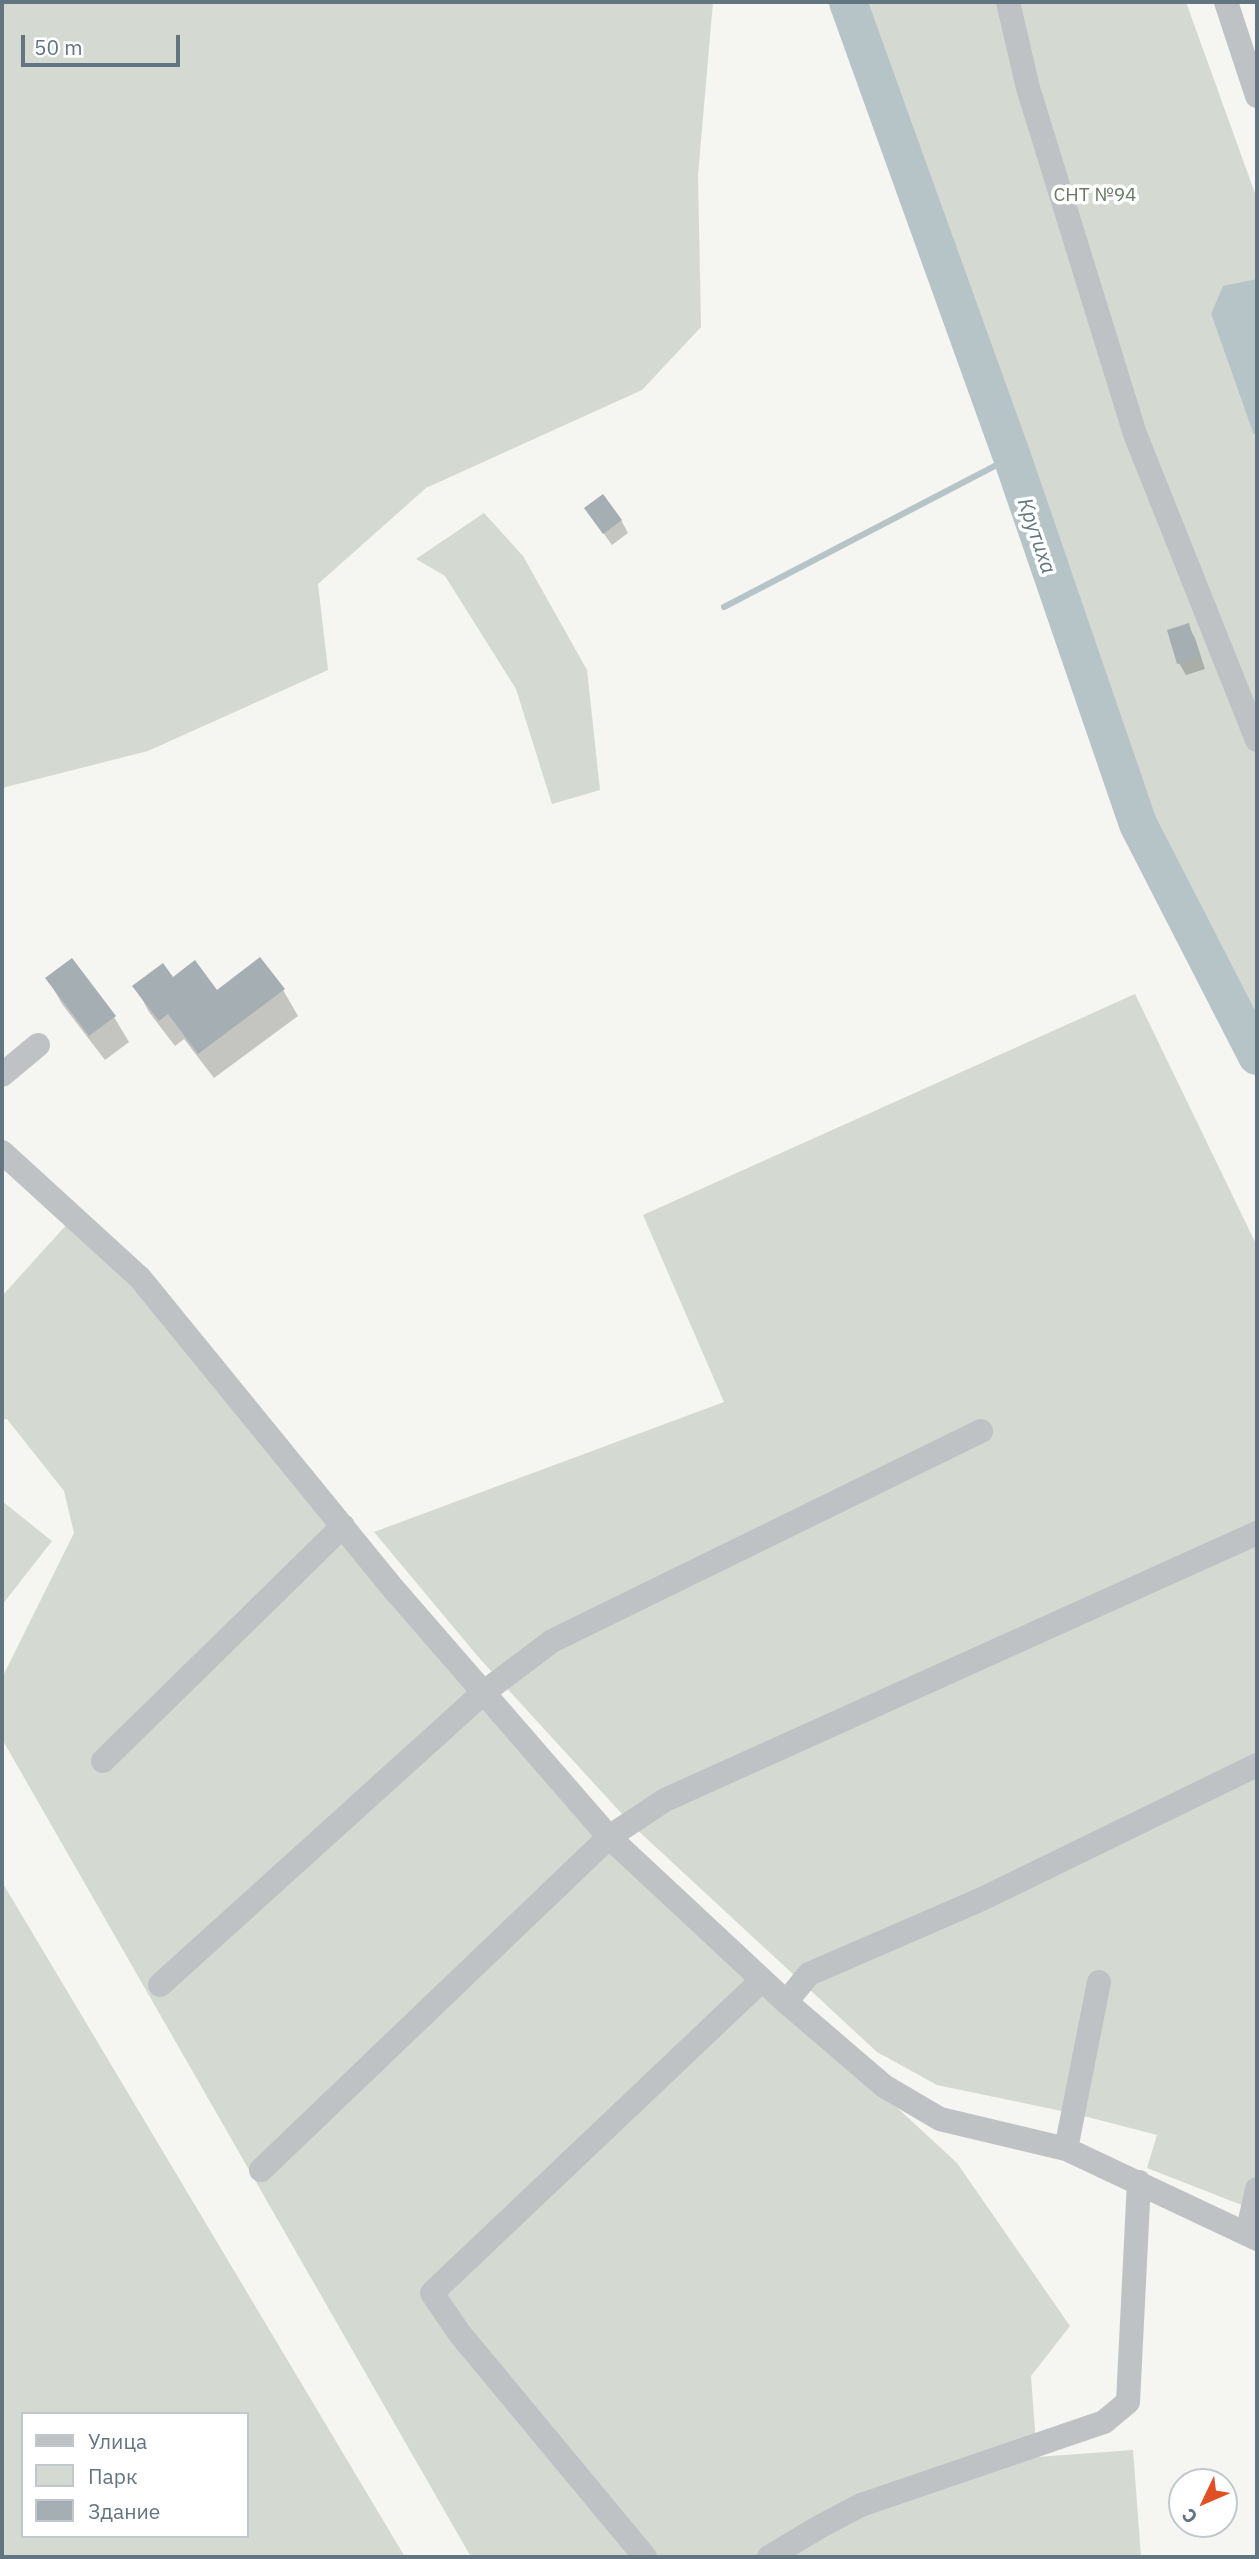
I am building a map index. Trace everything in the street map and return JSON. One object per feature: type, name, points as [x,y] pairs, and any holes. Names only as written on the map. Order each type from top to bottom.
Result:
[{"type":"lane","points":[[1008,2],[1028,88],[1135,434],[1257,740]]},
{"type":"lane","points":[[1226,2],[1257,96]]},
{"type":"lane","points":[[2,1075],[38,1045]]},
{"type":"lane","points":[[2,1152],[140,1278],[483,1693],[609,1836],[761,1981],[884,2086],[940,2119],[1066,2149],[1252,2236],[1257,2189]]},
{"type":"lane","points":[[160,1985],[483,1693],[552,1641],[981,1431]]},
{"type":"lane","points":[[103,1761],[343,1526]]},
{"type":"lane","points":[[261,2170],[609,1836],[665,1800],[1257,1533]]},
{"type":"lane","points":[[786,2002],[809,1975],[982,1899],[1257,1765]]},
{"type":"lane","points":[[645,2557],[460,2334],[432,2293],[761,1981]]},
{"type":"lane","points":[[1066,2149],[1098,1982]]},
{"type":"lane","points":[[769,2557],[808,2546],[862,2505],[1104,2422],[1128,2402],[1139,2182]]},
{"type":"green space","points":[[2,2],[713,2],[698,175],[701,327],[642,390],[426,488],[318,584],[328,670],[148,751],[2,788]]},
{"type":"green space","name":"СНТ №94","points":[[866,2],[1186,2],[1257,199],[1257,282],[1211,314],[1253,433],[1257,437],[1257,1033],[1149,837],[935,199]]},
{"type":"green space","points":[[484,513],[523,556],[587,670],[600,790],[552,804],[516,689],[445,576],[416,559]]},
{"type":"green space","points":[[1135,994],[1257,1246],[1257,2211],[1147,2168],[1157,2135],[1076,2114],[937,2085],[877,2052],[633,1826],[480,1659],[374,1532],[724,1402],[643,1215]]},
{"type":"green space","points":[[68,1223],[146,1293],[581,1815],[957,2163],[1070,2326],[1031,2376],[1037,2457],[1133,2450],[1141,2557],[471,2557],[2,1739],[2,1678],[74,1533],[64,1491],[7,1419],[2,1420],[2,1296]]},
{"type":"green space","points":[[2,1501],[52,1541],[2,1605]]},
{"type":"green space","points":[[2,1882],[405,2557],[2,2557]]},
{"type":"shaded area","points":[[1257,279],[1257,437],[1253,433],[1211,314],[1223,286]]},
{"type":"building","points":[[603,494],[622,520],[603,534],[584,508]]},
{"type":"building","points":[[1189,623],[1199,657],[1177,664],[1167,630]]},
{"type":"building","points":[[260,957],[285,989],[198,1054],[168,1014],[159,1021],[132,986],[163,963],[173,977],[195,960],[217,990]]},
{"type":"building","points":[[72,958],[116,1016],[89,1036],[45,978]]},
{"type":"waterway","name":"Крутиха","points":[[848,2],[1012,457],[1138,824],[1257,1056]]},
{"type":"waterway","points":[[724,607],[1012,457]]}]
